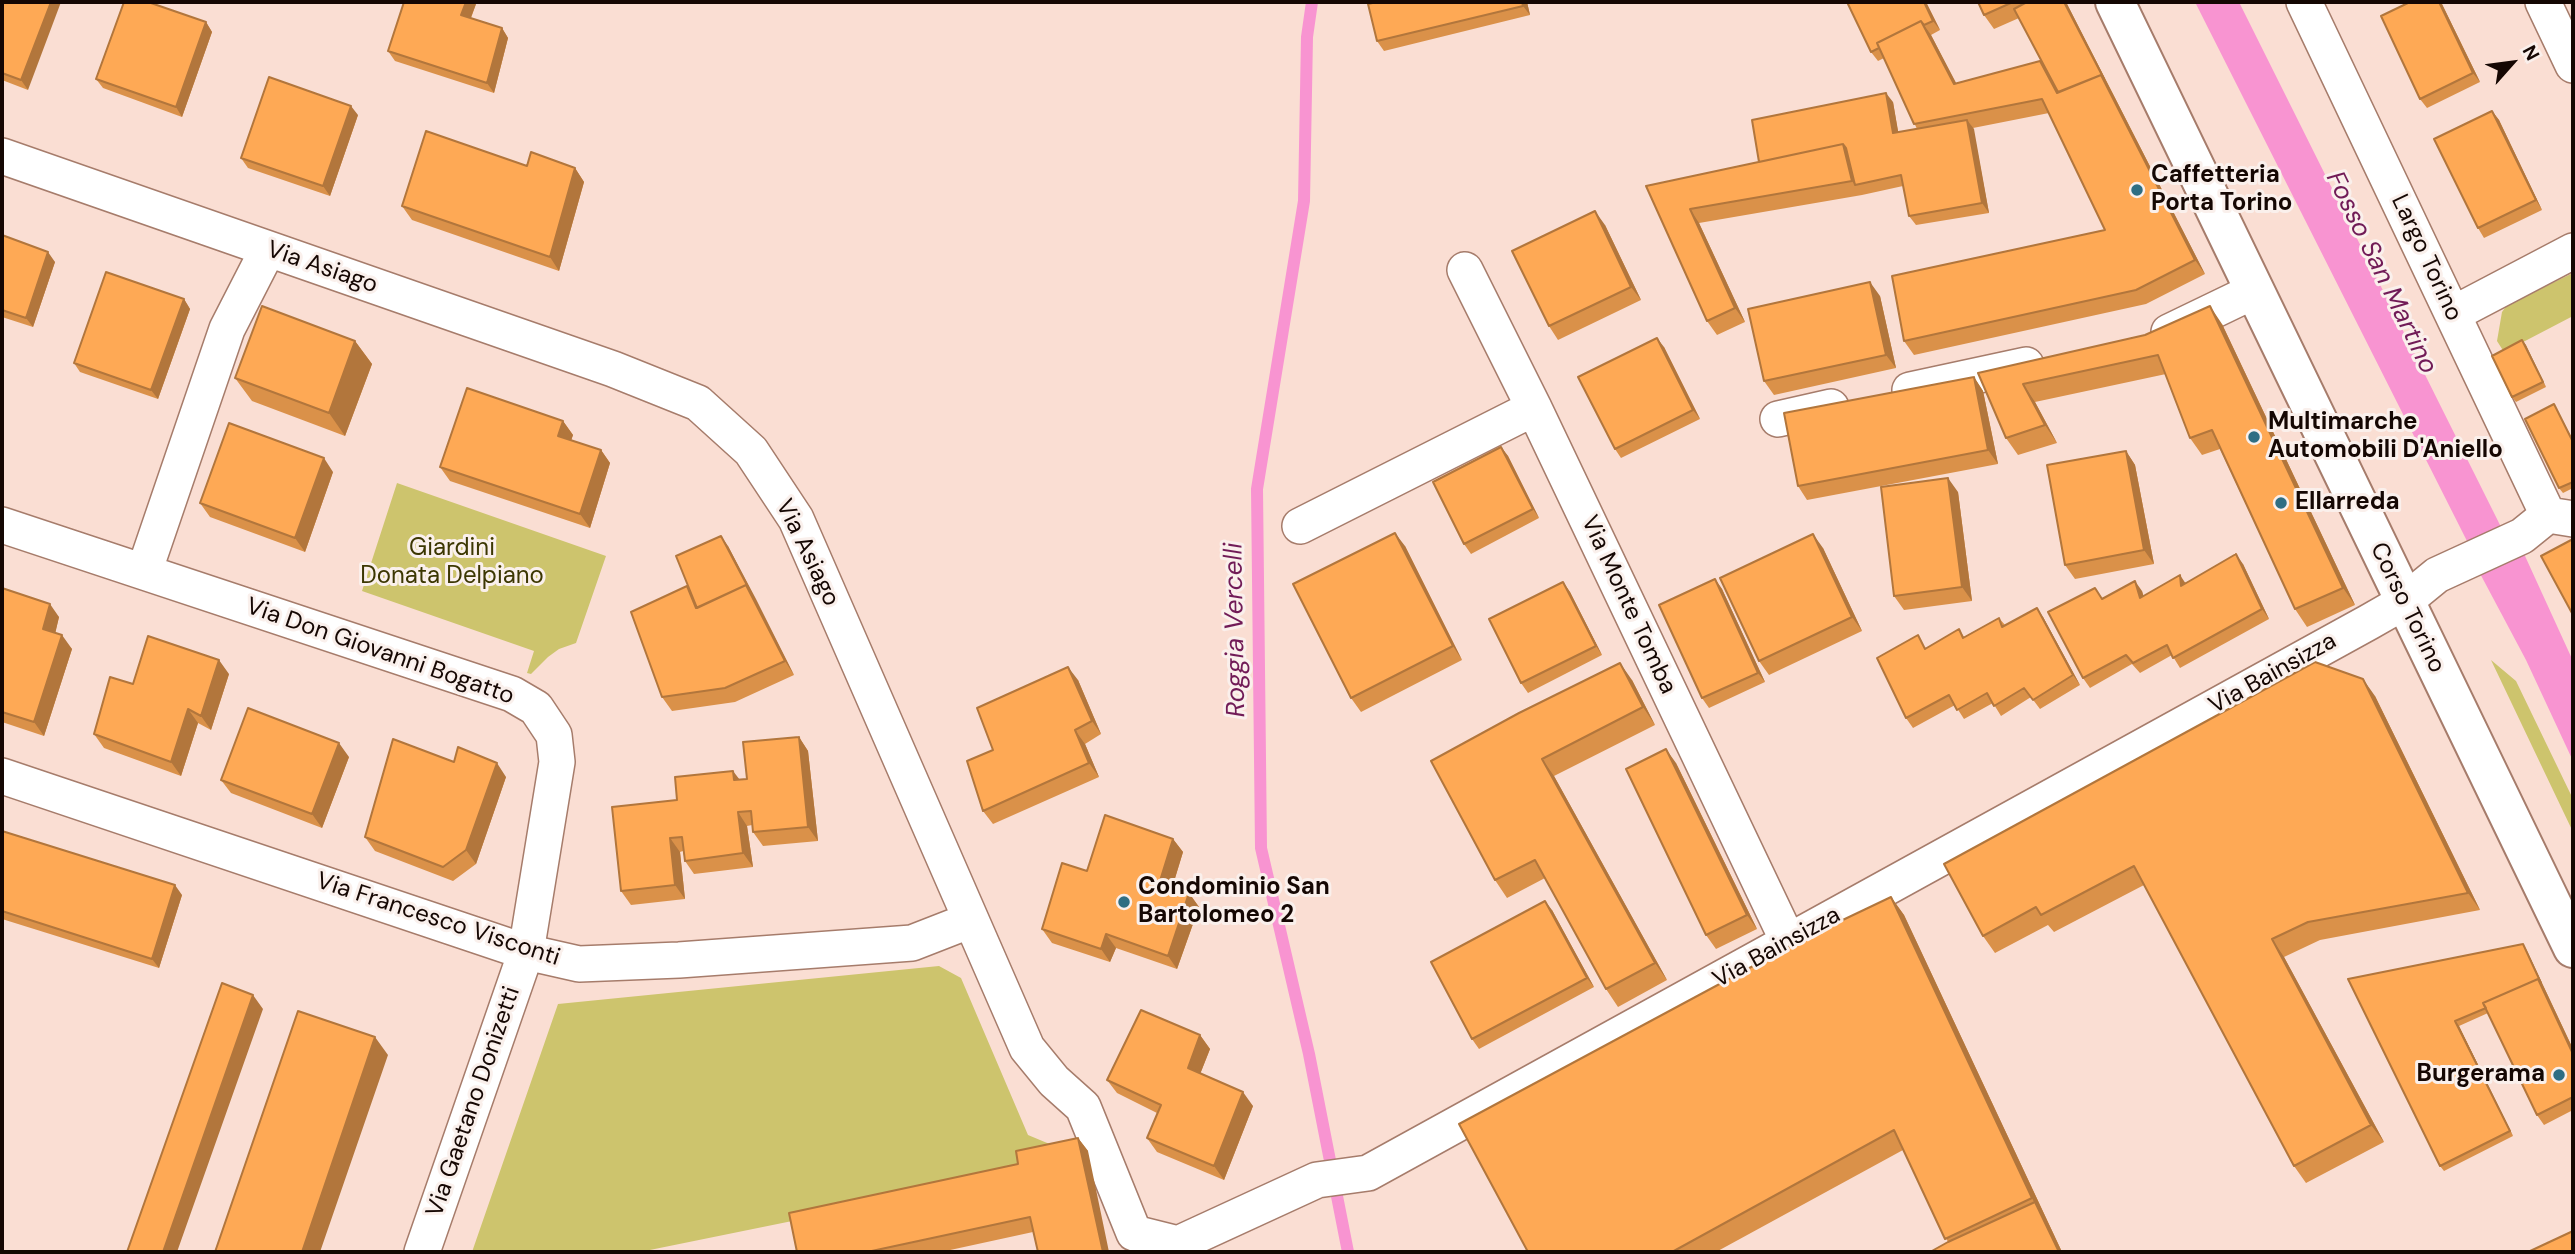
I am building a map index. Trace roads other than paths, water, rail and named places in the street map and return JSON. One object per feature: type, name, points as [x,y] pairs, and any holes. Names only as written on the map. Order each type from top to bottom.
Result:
[{"type":"main road","name":"Corso Torino","points":[[2115,2],[2573,948]]},
{"type":"street","points":[[2543,2],[2573,65]]},
{"type":"street","name":"Largo Torino","points":[[2308,3],[2547,523]]},
{"type":"street","name":"Via Asiago","points":[[2,156],[613,369],[698,403],[751,451],[796,519],[1027,1048],[1054,1081],[1083,1107],[1134,1233]]},
{"type":"street","points":[[144,572],[227,329],[268,249]]},
{"type":"street","points":[[2453,314],[2573,251]]},
{"type":"street","name":"Via Monte Tomba","points":[[1465,270],[1534,408],[1788,941]]},
{"type":"street","points":[[2135,341],[2161,335],[2255,291]]},
{"type":"street","points":[[1778,419],[2056,358]]},
{"type":"street","points":[[1300,526],[1534,408]]},
{"type":"street","name":"Via Bainsizza","points":[[1134,1233],[1178,1244],[1317,1180],[1368,1172],[2404,602],[2437,575],[2547,523]]},
{"type":"street","name":"Via Don Giovanni Bogatto","points":[[2,525],[512,694],[536,708],[554,735],[557,762],[526,952]]},
{"type":"street","name":"Via Francesco Visconti","points":[[2,776],[526,952],[579,964],[679,960],[912,943],[971,920]]},
{"type":"street","name":"Via Gaetano Donizetti","points":[[422,1252],[526,952]]},
{"type":"waterway","name":"Roggia Vercelli","points":[[1312,2],[1307,37],[1304,201],[1257,489],[1261,848],[1309,1054],[1348,1252]]},
{"type":"place","name":"Caffetteria Porta Torino","points":[[2137,190]]},
{"type":"place","name":"Multimarche Automobili D'Aniello","points":[[2254,437]]},
{"type":"place","name":"Ellarreda","points":[[2281,503]]},
{"type":"place","name":"Condominio San Bartolomeo 2","points":[[1124,902]]},
{"type":"place","name":"Burgerama","points":[[2559,1075]]},
{"type":"water label","name":"Fosso San Martino","points":[[2381,273]]},
{"type":"park label","name":"Giardini Donata Delpiano","points":[[452,563]]}]
